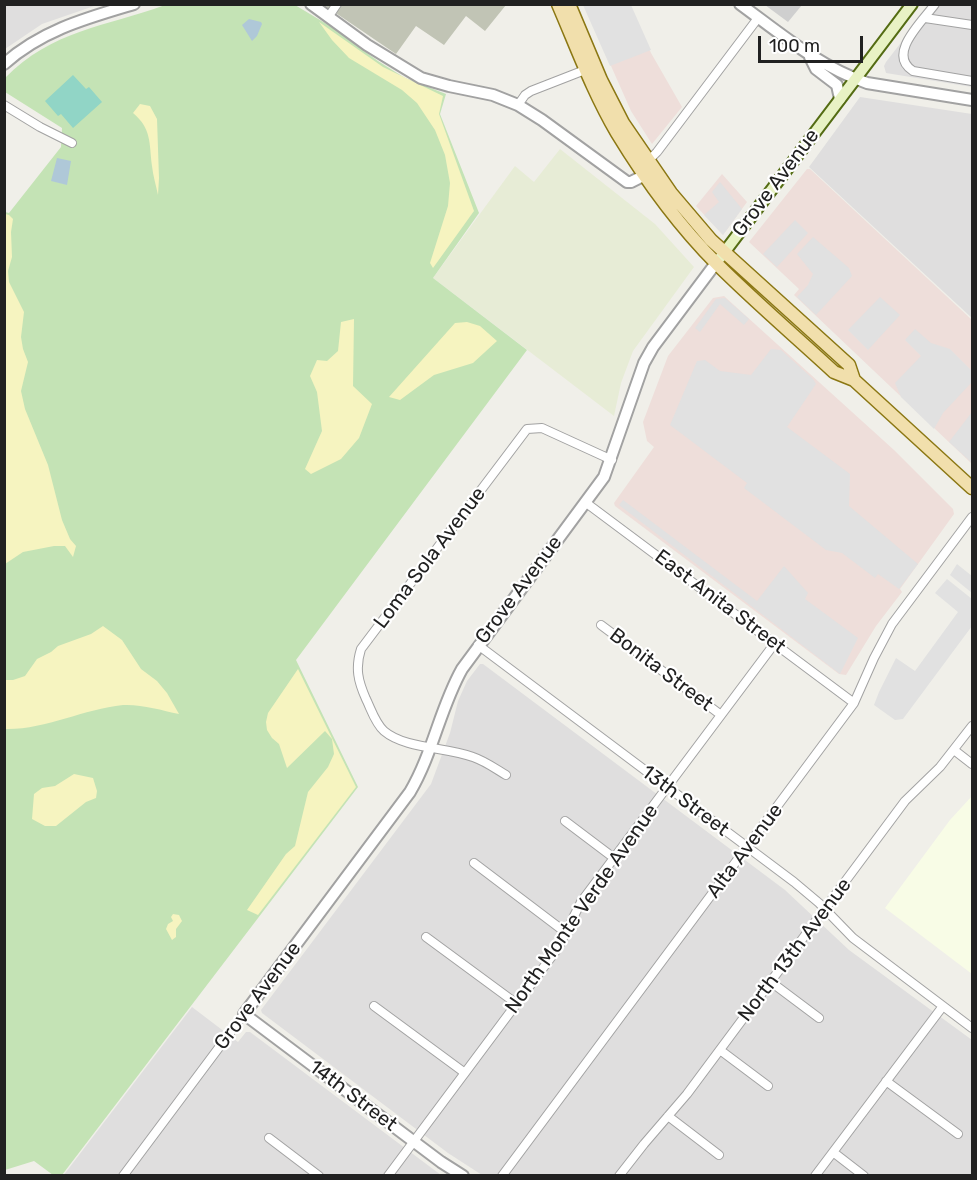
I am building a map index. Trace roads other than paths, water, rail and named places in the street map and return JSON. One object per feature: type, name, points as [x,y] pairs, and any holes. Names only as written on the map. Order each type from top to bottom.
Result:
[{"type":"main road","points":[[558,4],[590,68],[618,134],[645,175],[689,233],[716,263],[834,372],[854,380],[972,488]]},
{"type":"main road","points":[[569,4],[590,68],[648,160],[696,224],[849,365],[854,380]]},
{"type":"main road","name":"Grove Avenue","points":[[716,263],[912,4]]},
{"type":"street","points":[[4,64],[38,39],[56,30],[95,15],[134,4]]},
{"type":"street","points":[[311,4],[376,50],[421,78],[493,95],[518,105],[553,128],[622,180],[631,183],[645,175]]},
{"type":"street","points":[[329,16],[337,4]]},
{"type":"street","points":[[740,4],[810,56],[855,79],[972,99]]},
{"type":"street","points":[[935,4],[904,45],[903,60],[906,67],[913,71],[972,81]]},
{"type":"street","points":[[648,160],[657,152],[758,18]]},
{"type":"street","points":[[925,18],[972,25]]},
{"type":"street","points":[[810,56],[816,69],[837,85],[840,99]]},
{"type":"street","points":[[518,105],[531,91],[590,68]]},
{"type":"street","points":[[4,105],[72,143]]},
{"type":"street","name":"Grove Avenue","points":[[123,1176],[410,792],[432,746],[451,688],[478,645],[604,477],[612,460],[644,363],[652,347],[716,263]]},
{"type":"street","name":"Loma Sola Avenue","points":[[506,774],[475,757],[398,739],[383,730],[374,717],[361,687],[357,672],[361,650],[527,429],[542,428],[612,460]]},
{"type":"street","name":"East Anita Street","points":[[585,502],[854,704]]},
{"type":"street","name":"Alta Avenue","points":[[502,1176],[854,704],[892,624],[972,518]]},
{"type":"street","name":"Bonita Street","points":[[601,625],[721,715]]},
{"type":"street","name":"North Monte Verde Avenue","points":[[388,1176],[558,948],[581,902],[775,643]]},
{"type":"street","name":"13th Street","points":[[478,645],[794,882],[854,938],[972,1028]]},
{"type":"street","name":"North 13th Avenue","points":[[619,1176],[687,1094],[905,801],[940,767],[972,726]]},
{"type":"street","points":[[954,750],[972,764]]},
{"type":"street","points":[[565,821],[614,858]]},
{"type":"street","points":[[474,863],[565,932]]},
{"type":"street","points":[[426,938],[517,1004]]},
{"type":"street","points":[[771,982],[819,1018]]},
{"type":"street","points":[[374,1006],[465,1073]]},
{"type":"street","points":[[815,1176],[943,1006]]},
{"type":"street","name":"14th Street","points":[[244,1014],[463,1176]]},
{"type":"street","points":[[720,1050],[768,1086]]},
{"type":"street","points":[[886,1081],[958,1134]]},
{"type":"street","points":[[668,1116],[719,1155]]},
{"type":"street","points":[[268,1138],[319,1176]]},
{"type":"street","points":[[833,1152],[864,1176]]}]
